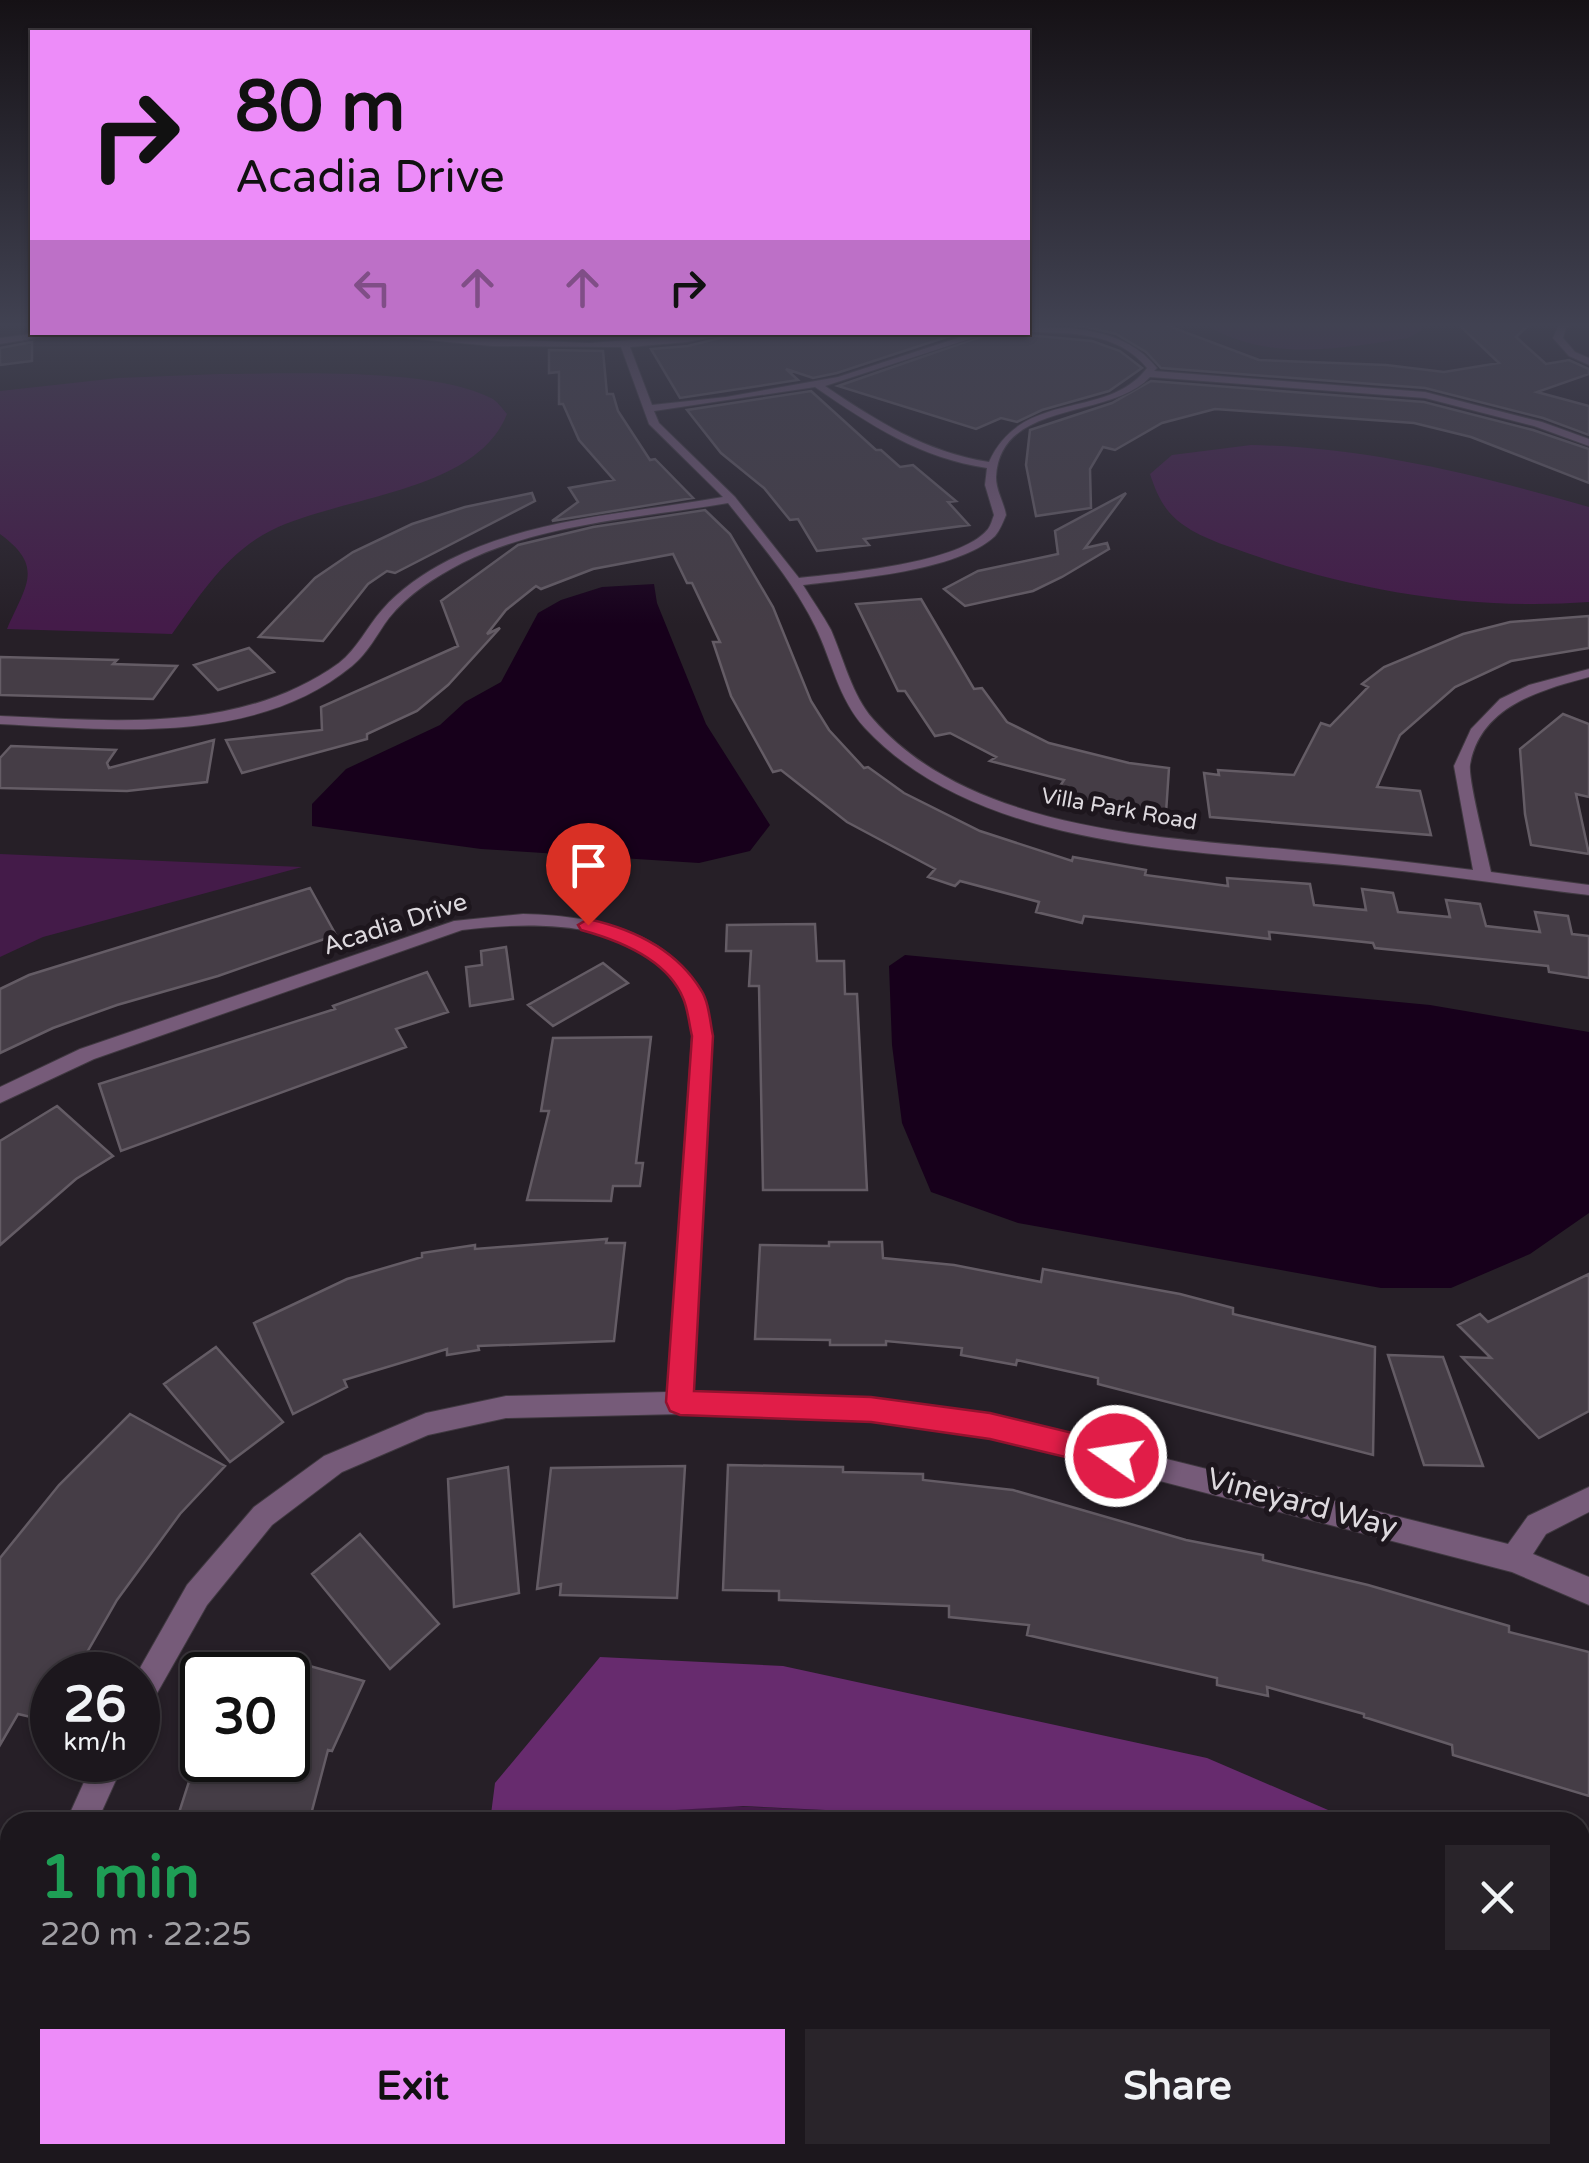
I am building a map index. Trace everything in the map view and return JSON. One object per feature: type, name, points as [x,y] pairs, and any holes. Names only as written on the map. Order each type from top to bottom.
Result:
[{"type":"street","name":"Villa Park Road","points":[[654,423],[731,500],[796,582],[822,626],[855,706],[871,726],[920,767],[985,800],[1052,825],[1172,844],[1589,890]]},
{"type":"street","points":[[874,423],[907,445],[948,459],[993,466]]},
{"type":"street","points":[[796,582],[938,560],[982,540],[995,528],[1000,516],[991,485],[997,453],[1029,423]]},
{"type":"street","points":[[1534,423],[1589,443]]},
{"type":"street","points":[[0,720],[134,726],[248,710],[286,698],[347,663],[408,592],[478,552],[541,535],[731,500]]},
{"type":"street","points":[[1483,876],[1462,766],[1478,729],[1505,702],[1561,678],[1589,673]]},
{"type":"street","name":"Acadia Drive","points":[[0,1096],[87,1054],[460,926],[511,918],[562,919],[614,931],[657,953],[693,993],[702,1036],[680,1402]]},
{"type":"street","name":"Vineyard Way","points":[[160,1660],[196,1595],[263,1516],[333,1464],[426,1424],[506,1406],[680,1402],[871,1410],[990,1426],[1514,1560],[1589,1591]]},
{"type":"street","points":[[1514,1560],[1536,1525],[1589,1498]]},
{"type":"street","points":[[86,1812],[100,1782]]},
{"type":"shaded area","points":[[0,423],[501,423],[491,440],[467,461],[437,476],[300,518],[256,539],[216,576],[172,634],[7,629],[28,577],[23,557],[0,534]]},
{"type":"shaded area","points":[[1251,445],[1380,457],[1589,507],[1589,602],[1463,601],[1380,589],[1299,570],[1191,530],[1176,519],[1158,496],[1150,474],[1172,455]]},
{"type":"shaded area","points":[[654,584],[657,603],[706,724],[770,825],[750,851],[699,863],[481,849],[312,826],[312,804],[346,769],[440,725],[465,702],[501,682],[538,613],[561,600],[602,587]]},
{"type":"shaded area","points":[[0,854],[302,867],[43,937],[0,957]]},
{"type":"shaded area","points":[[905,955],[1430,1005],[1589,1032],[1589,1213],[1530,1254],[1451,1288],[1381,1288],[1018,1223],[931,1192],[902,1123],[892,1045],[889,966]]},
{"type":"shaded area","points":[[600,1657],[783,1666],[1207,1758],[1333,1812],[852,1812],[743,1806],[642,1812],[491,1812],[495,1783]]},
{"type":"shaded area","points":[[730,1806],[852,1812],[640,1812]]},
{"type":"building","points":[[571,423],[626,423],[650,460],[655,459],[693,498],[552,521],[578,502],[569,488],[614,480],[579,440]]},
{"type":"building","points":[[697,423],[846,423],[900,467],[913,465],[956,501],[948,502],[969,525],[864,539],[869,545],[817,551],[798,519],[790,520],[764,488],[721,453]]},
{"type":"building","points":[[957,423],[990,423],[976,429]]},
{"type":"building","points":[[1051,423],[1162,423],[1115,450],[1103,447],[1090,469],[1091,508],[1036,516],[1026,465],[1030,430]]},
{"type":"building","points":[[1414,423],[1506,423],[1589,449],[1589,483],[1471,437]]},
{"type":"building","points":[[1556,423],[1589,423],[1589,435]]},
{"type":"building","points":[[532,493],[535,501],[395,573],[387,571],[368,584],[323,641],[259,637],[315,578],[353,552],[412,524],[465,507]]},
{"type":"building","points":[[1126,493],[1085,548],[1107,543],[1109,549],[1062,577],[1033,591],[965,606],[944,589],[978,571],[1058,554],[1055,531]]},
{"type":"building","points":[[705,510],[730,534],[773,607],[811,701],[829,730],[864,768],[904,793],[980,831],[1072,861],[1073,857],[1146,870],[1145,875],[1228,886],[1227,878],[1310,884],[1314,905],[1366,910],[1362,889],[1393,893],[1398,912],[1450,917],[1446,900],[1480,904],[1486,926],[1540,932],[1535,912],[1568,916],[1572,934],[1589,936],[1589,978],[1549,972],[1548,966],[1375,948],[1373,943],[1269,932],[1270,939],[1084,916],[1082,923],[1036,912],[1039,902],[960,881],[955,886],[928,877],[935,869],[847,822],[781,770],[773,772],[731,696],[713,642],[720,642],[692,583],[687,583],[673,554],[593,569],[541,589],[536,586],[506,610],[487,634],[500,628],[448,685],[417,711],[367,734],[367,739],[242,773],[226,740],[322,730],[321,707],[458,646],[441,601],[518,545],[593,527]]},
{"type":"building","points":[[921,599],[974,689],[982,688],[1007,722],[1049,743],[1129,763],[1169,768],[1166,813],[1105,805],[1056,792],[1064,780],[990,761],[996,757],[950,733],[935,736],[905,691],[898,691],[856,604]]},
{"type":"building","points":[[1589,616],[1589,648],[1511,661],[1455,687],[1400,735],[1377,787],[1420,791],[1431,835],[1210,817],[1204,773],[1219,775],[1218,770],[1294,775],[1321,723],[1330,726],[1368,687],[1362,684],[1384,667],[1463,634],[1510,622]]},
{"type":"building","points":[[249,648],[274,672],[218,690],[194,665]]},
{"type":"building","points":[[0,657],[177,666],[153,699],[0,695]]},
{"type":"building","points":[[1563,714],[1589,724],[1589,797],[1576,794],[1589,854],[1531,845],[1525,814],[1520,749]]},
{"type":"building","points":[[214,740],[207,782],[127,791],[0,788],[0,758],[11,746],[116,750],[107,763],[109,768]]},
{"type":"building","points":[[310,888],[336,935],[218,976],[117,1005],[53,1028],[0,1053],[0,989],[29,975]]},
{"type":"building","points":[[815,924],[817,961],[844,961],[845,994],[857,994],[867,1190],[763,1190],[759,986],[749,986],[751,951],[726,951],[727,925]]},
{"type":"building","points":[[506,947],[513,999],[470,1006],[466,967],[482,965],[481,951]]},
{"type":"building","points":[[603,963],[628,983],[553,1026],[528,1005]]},
{"type":"building","points":[[427,972],[448,1012],[396,1029],[406,1047],[121,1151],[99,1084],[335,1009],[333,1006]]},
{"type":"building","points":[[651,1037],[636,1163],[643,1163],[640,1186],[613,1186],[611,1201],[527,1200],[549,1111],[541,1111],[553,1038]]},
{"type":"building","points":[[57,1106],[113,1156],[76,1179],[0,1245],[0,1141]]},
{"type":"building","points":[[607,1239],[606,1243],[625,1243],[614,1341],[478,1346],[479,1350],[447,1355],[447,1349],[344,1380],[347,1387],[293,1414],[254,1323],[347,1279],[422,1257],[422,1253],[475,1245],[475,1249]]},
{"type":"building","points":[[829,1242],[882,1242],[883,1258],[954,1265],[1041,1282],[1043,1269],[1180,1294],[1233,1308],[1233,1314],[1375,1347],[1373,1455],[1098,1384],[1098,1378],[1017,1360],[1016,1365],[961,1355],[962,1348],[886,1341],[886,1345],[830,1345],[830,1340],[755,1339],[760,1245],[829,1246]]},
{"type":"building","points":[[1589,1274],[1589,1411],[1539,1438],[1462,1357],[1491,1358],[1458,1325],[1480,1314],[1488,1322]]},
{"type":"building","points":[[216,1347],[283,1422],[230,1462],[164,1384]]},
{"type":"building","points":[[1388,1355],[1443,1357],[1483,1466],[1424,1465]]},
{"type":"building","points":[[130,1414],[225,1466],[180,1514],[117,1600],[87,1652],[30,1652],[30,1717],[18,1714],[0,1745],[0,1558],[59,1485]]},
{"type":"building","points":[[728,1465],[843,1467],[843,1472],[923,1474],[923,1480],[1013,1490],[1186,1540],[1263,1555],[1263,1560],[1368,1585],[1509,1626],[1509,1632],[1589,1652],[1589,1796],[1453,1755],[1452,1745],[1364,1714],[1267,1687],[1268,1696],[1217,1685],[1217,1678],[1027,1635],[1029,1625],[949,1617],[949,1606],[779,1600],[779,1591],[723,1590]]},
{"type":"building","points":[[685,1466],[677,1598],[560,1595],[561,1584],[537,1589],[551,1468]]},
{"type":"building","points":[[508,1467],[519,1593],[454,1607],[448,1479]]},
{"type":"building","points":[[360,1534],[439,1624],[390,1669],[312,1574]]},
{"type":"building","points":[[310,1666],[364,1681],[332,1751],[328,1750],[312,1812],[179,1812],[189,1782],[310,1782]]},
{"type":"route","points":[[588,925],[614,931],[657,953],[693,993],[702,1036],[680,1402],[871,1410],[990,1426],[1116,1456]]}]
